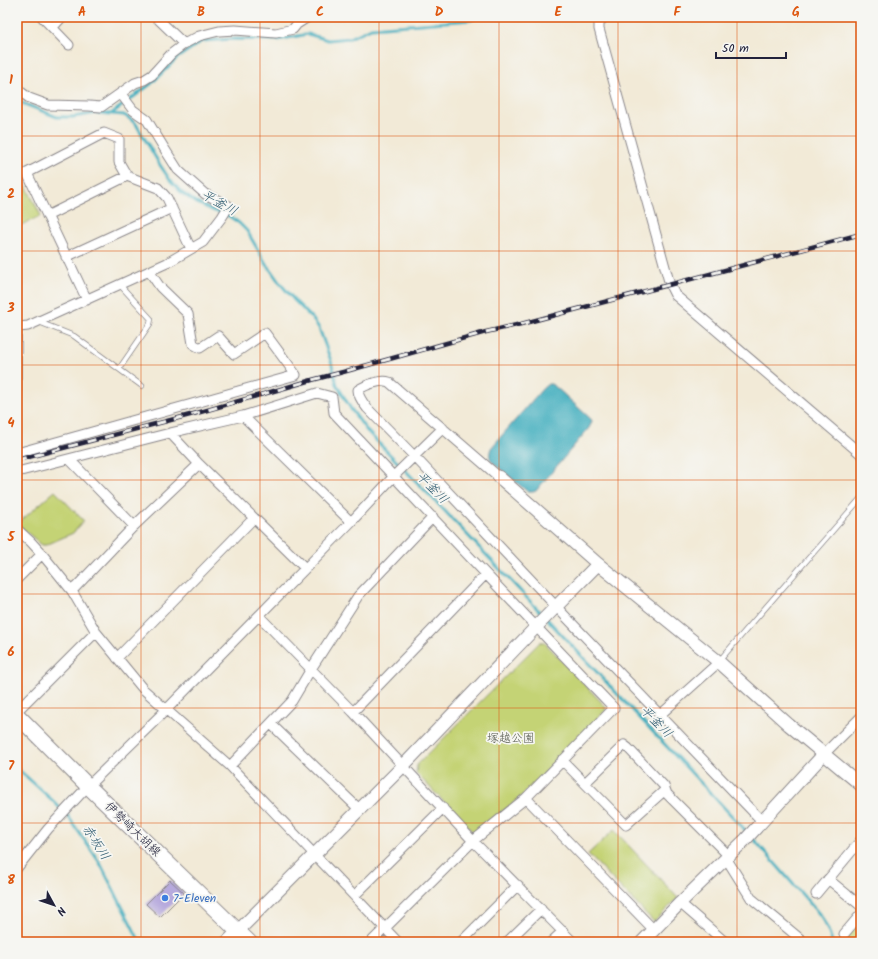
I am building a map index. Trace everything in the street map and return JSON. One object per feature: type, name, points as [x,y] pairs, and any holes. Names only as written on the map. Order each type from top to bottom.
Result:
[{"type":"main road","name":"伊勢崎大胡線","points":[[17,715],[249,942]]},
{"type":"street","points":[[42,17],[69,44]]},
{"type":"street","points":[[53,27],[62,17]]},
{"type":"street","points":[[156,17],[184,44]]},
{"type":"street","points":[[17,89],[29,98],[48,105],[101,107],[135,84],[144,80],[152,74],[171,54],[184,44],[199,36],[219,31],[234,30],[276,33],[293,29],[294,21],[308,17]]},
{"type":"street","points":[[604,17],[599,23],[599,29],[670,285],[675,295],[861,454]]},
{"type":"street","points":[[18,327],[28,326],[167,263],[203,242],[229,206],[205,194],[178,170],[147,120],[133,110],[121,94]]},
{"type":"street","points":[[87,300],[27,173],[104,132],[119,139],[119,162],[127,176],[158,188],[167,198],[191,249]]},
{"type":"street","points":[[47,216],[127,176]]},
{"type":"street","points":[[66,257],[172,208]]},
{"type":"street","points":[[17,453],[296,375],[265,333],[234,354],[218,336],[200,348],[193,344],[188,314],[160,286],[150,272]]},
{"type":"street","points":[[760,824],[757,816],[554,608],[413,458],[363,404],[358,390],[383,381],[389,382],[598,564],[719,662],[789,725],[861,785]]},
{"type":"street","points":[[17,472],[170,432],[243,416],[317,393],[332,397],[334,413],[395,475],[486,574],[538,625],[614,708],[526,798],[473,841],[371,942]]},
{"type":"street","points":[[243,416],[350,522]]},
{"type":"street","points":[[17,868],[48,829],[88,786],[166,710],[395,475],[443,428]]},
{"type":"street","points":[[170,432],[199,464],[305,568]]},
{"type":"street","points":[[69,459],[134,526]]},
{"type":"street","points":[[72,591],[134,526],[199,464]]},
{"type":"street","points":[[230,766],[292,700],[358,596],[433,517]]},
{"type":"street","points":[[117,658],[254,518]]},
{"type":"street","points":[[17,529],[32,542],[72,591],[96,632],[143,689],[230,766],[398,942]]},
{"type":"street","points":[[17,579],[42,554]]},
{"type":"street","points":[[227,942],[360,810],[598,564]]},
{"type":"street","points":[[353,712],[486,574]]},
{"type":"street","points":[[258,616],[353,712],[473,841],[573,942]]},
{"type":"street","points":[[17,710],[96,632]]},
{"type":"street","points":[[660,715],[719,662]]},
{"type":"street","points":[[642,942],[680,903],[746,840],[824,754],[861,717]]},
{"type":"street","points":[[271,724],[360,810]]},
{"type":"street","points":[[585,783],[624,746],[628,748],[664,786],[666,794],[728,857],[752,898],[804,942]]},
{"type":"street","points":[[562,760],[626,825],[665,790]]},
{"type":"street","points":[[526,798],[654,930]]},
{"type":"street","points":[[354,896],[443,808]]},
{"type":"street","points":[[816,894],[861,840]]},
{"type":"street","points":[[828,879],[861,906]]},
{"type":"street","points":[[464,941],[518,885]]},
{"type":"street","points":[[680,903],[725,942]]},
{"type":"street","points":[[508,942],[541,909]]},
{"type":"street","points":[[844,934],[861,914]]},
{"type":"street","points":[[551,942],[563,931]]},
{"type":"lane","points":[[119,369],[150,324],[150,318],[120,285]]},
{"type":"lane","points":[[37,322],[74,336],[142,386]]},
{"type":"lane","points":[[18,327],[18,409]]},
{"type":"lane","points":[[719,662],[861,498]]},
{"type":"green space","points":[[26,186],[41,216],[19,226],[17,222],[17,190]]},
{"type":"green space","points":[[55,491],[84,521],[73,533],[46,545],[42,545],[17,524]]},
{"type":"green space","name":"塚越公園","points":[[540,642],[544,642],[605,706],[606,710],[524,794],[478,832],[473,832],[416,773],[417,765]]},
{"type":"green space","points":[[614,830],[678,898],[655,921],[653,921],[588,854]]},
{"type":"green space","points":[[861,918],[861,942],[849,942],[846,936]]},
{"type":"water","points":[[548,384],[551,384],[557,388],[592,421],[589,428],[536,491],[528,492],[492,462],[490,452],[491,448]]},
{"type":"building","name":"7-Eleven","points":[[170,880],[184,893],[160,917],[146,904]]},
{"type":"waterway","points":[[111,114],[152,83],[177,58],[202,41],[233,39],[278,40],[308,34],[328,40],[350,38],[371,28],[471,20],[477,17]]},
{"type":"waterway","name":"平釜川","points":[[17,101],[57,117],[73,117],[98,113],[124,115],[136,124],[160,165],[170,180],[182,193],[197,203],[229,216],[239,223],[247,231],[265,262],[279,282],[312,318],[319,328],[331,361],[337,385],[351,409],[367,431],[543,615]]},
{"type":"waterway","name":"平釜川","points":[[547,619],[747,832]]},
{"type":"waterway","name":"赤坂川","points":[[17,768],[68,816],[100,863],[140,942]]},
{"type":"waterway","name":"平釜川","points":[[751,836],[821,916],[832,942]]},
{"type":"railway","points":[[17,460],[190,415],[486,332],[861,234]]},
{"type":"place","name":"7-Eleven","points":[[165,898]]}]
